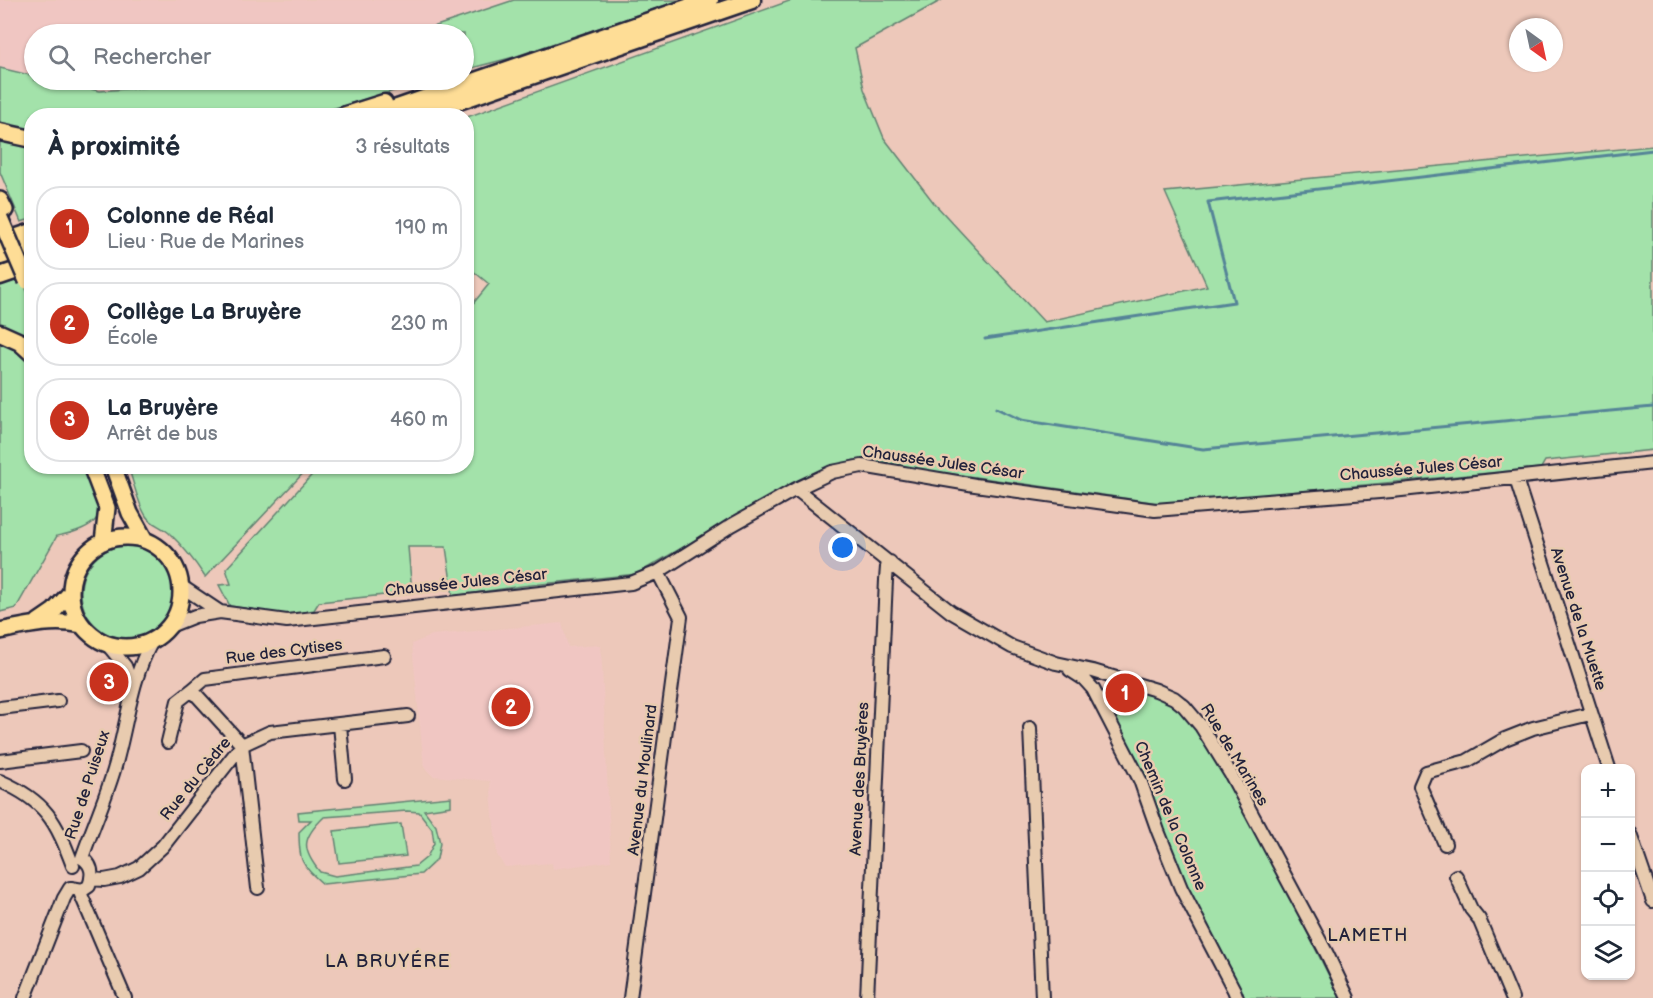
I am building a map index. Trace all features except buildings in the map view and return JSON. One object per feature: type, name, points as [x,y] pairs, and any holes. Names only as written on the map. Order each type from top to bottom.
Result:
[{"type":"highway","points":[[474,88],[710,0]]},
{"type":"highway","points":[[474,89],[752,0]]},
{"type":"highway","points":[[431,108],[470,90]]},
{"type":"highway","points":[[405,108],[471,90]]},
{"type":"highway","points":[[369,108],[409,96],[459,94]]},
{"type":"highway","points":[[441,108],[459,94]]},
{"type":"highway","points":[[0,132],[24,137]]},
{"type":"highway","points":[[0,243],[24,235]]},
{"type":"highway","points":[[0,256],[24,248]]},
{"type":"highway","points":[[0,276],[24,276]]},
{"type":"highway","points":[[0,333],[24,345]]},
{"type":"main road","points":[[2,209],[24,262]]},
{"type":"main road","points":[[95,474],[107,508],[103,542]]},
{"type":"main road","points":[[116,474],[130,513],[145,540]]},
{"type":"main road","points":[[124,537],[145,540],[158,546],[176,567],[182,586],[179,607],[170,626],[152,640],[130,647],[107,644],[94,637],[82,625],[74,609],[71,592],[73,576],[80,562],[90,550],[103,542],[124,537]]},
{"type":"main road","points":[[36,623],[54,611],[71,592]]},
{"type":"main road","points":[[0,631],[36,623],[66,622],[82,625]]},
{"type":"street","name":"Chaussée Jules César","points":[[170,626],[195,616],[220,612],[287,621],[631,583],[658,572],[732,525],[796,489],[832,472],[862,466],[975,485],[1155,510],[1516,479],[1653,463]]},
{"type":"street","name":"Avenue de la Muette","points":[[1516,479],[1608,764]]},
{"type":"street","name":"Rue de Marines","points":[[796,489],[951,612],[1012,647],[1056,663],[1093,671],[1156,690],[1174,698],[1191,712],[1230,773],[1348,998]]},
{"type":"street","name":"Avenue des Bruyères","points":[[867,998],[886,580],[887,567],[890,562]]},
{"type":"street","name":"Avenue du Moulinard","points":[[630,998],[681,617],[658,572]]},
{"type":"street","name":"Chaussée Jules César","points":[[182,586],[220,612]]},
{"type":"street","name":"Rue de Puiseux","points":[[78,862],[114,770],[133,687],[152,640]]},
{"type":"street","points":[[107,644],[125,666],[133,687]]},
{"type":"street","name":"Rue des Cytises","points":[[168,742],[178,701],[205,679],[384,656]]},
{"type":"street","name":"Chemin de la Colonne","points":[[1056,663],[1077,674],[1093,689],[1135,769],[1181,888],[1237,998]]},
{"type":"street","points":[[192,690],[242,746],[258,888]]},
{"type":"street","points":[[0,708],[58,701]]},
{"type":"street","points":[[1445,844],[1420,786],[1426,772],[1467,760],[1504,739],[1533,728],[1590,714]]},
{"type":"street","name":"Rue du Cèdre","points":[[92,879],[104,880],[120,877],[139,868],[163,846],[242,746],[270,732],[408,716]]},
{"type":"street","points":[[340,725],[345,779]]},
{"type":"street","points":[[1030,728],[1042,998]]},
{"type":"street","points":[[0,761],[81,752]]},
{"type":"street","points":[[0,781],[38,804],[50,815],[78,862]]},
{"type":"street","points":[[1635,849],[1653,901]]},
{"type":"street","points":[[25,998],[64,897],[74,889],[89,886],[92,879],[92,870],[87,861],[78,862]]},
{"type":"street","points":[[78,862],[68,882],[74,889],[125,998]]},
{"type":"street","points":[[1456,876],[1471,909],[1479,919],[1512,998]]},
{"type":"shaded area","points":[[0,0],[514,0],[442,24],[24,24],[24,74],[0,68]]},
{"type":"shaded area","points":[[562,623],[568,647],[601,645],[611,861],[553,869],[552,863],[505,867],[497,855],[490,781],[433,776],[424,767],[412,644],[432,635]]},
{"type":"green space","points":[[514,0],[681,0],[514,57],[474,67],[474,24],[442,24]]},
{"type":"green space","points":[[792,0],[942,0],[855,48],[864,89],[884,138],[934,203],[1044,322],[1207,286],[1165,192],[1653,146],[1653,450],[1545,461],[1541,468],[1166,504],[854,460],[824,470],[781,490],[637,574],[453,596],[446,547],[408,547],[412,592],[319,602],[314,610],[289,615],[230,606],[219,585],[231,584],[226,569],[313,474],[474,474],[474,302],[489,284],[474,272],[474,114]]},
{"type":"green space","points":[[0,68],[24,74],[24,90],[397,90],[334,108],[24,108],[24,128],[0,124]]},
{"type":"green space","points":[[0,139],[24,144],[24,221],[21,222],[0,172]]},
{"type":"green space","points":[[20,275],[24,284],[24,341],[0,327],[0,282]]},
{"type":"green space","points":[[0,341],[24,357],[24,474],[87,474],[96,494],[99,511],[98,517],[89,525],[57,536],[16,608],[0,612]]},
{"type":"green space","points":[[130,474],[302,474],[205,577],[174,538],[146,516]]},
{"type":"green space","points":[[127,546],[145,549],[160,559],[170,574],[173,592],[170,610],[160,625],[145,635],[127,638],[109,635],[94,625],[84,610],[81,592],[84,574],[94,559],[109,549]]},
{"type":"green space","points":[[1118,688],[1169,697],[1197,724],[1279,876],[1340,998],[1244,998],[1188,887],[1162,828],[1145,775],[1109,710],[1105,696]]},
{"type":"green space","points":[[451,797],[451,806],[424,810],[436,826],[440,843],[437,859],[421,874],[323,884],[303,862],[299,832],[311,820],[299,820],[298,812]],"holes":[[[419,812],[432,829],[434,843],[427,857],[416,866],[335,876],[320,872],[307,850],[311,831],[324,817]]]},
{"type":"green space","points":[[401,824],[406,856],[339,863],[334,831]]},
{"type":"waterway","points":[[985,339],[1234,302],[1208,202],[1653,150]]},
{"type":"waterway","points":[[996,408],[1021,420],[1203,449],[1653,407]]},
{"type":"place","name":"La Bruyère","points":[[109,682]]},
{"type":"place","name":"Colonne de Réal","points":[[1125,693]]},
{"type":"place","name":"Collège La Bruyère","points":[[511,707]]},
{"type":"district","name":"LAMETH","points":[[1368,935]]},
{"type":"district","name":"LA BRUYÉRE","points":[[388,961]]}]
